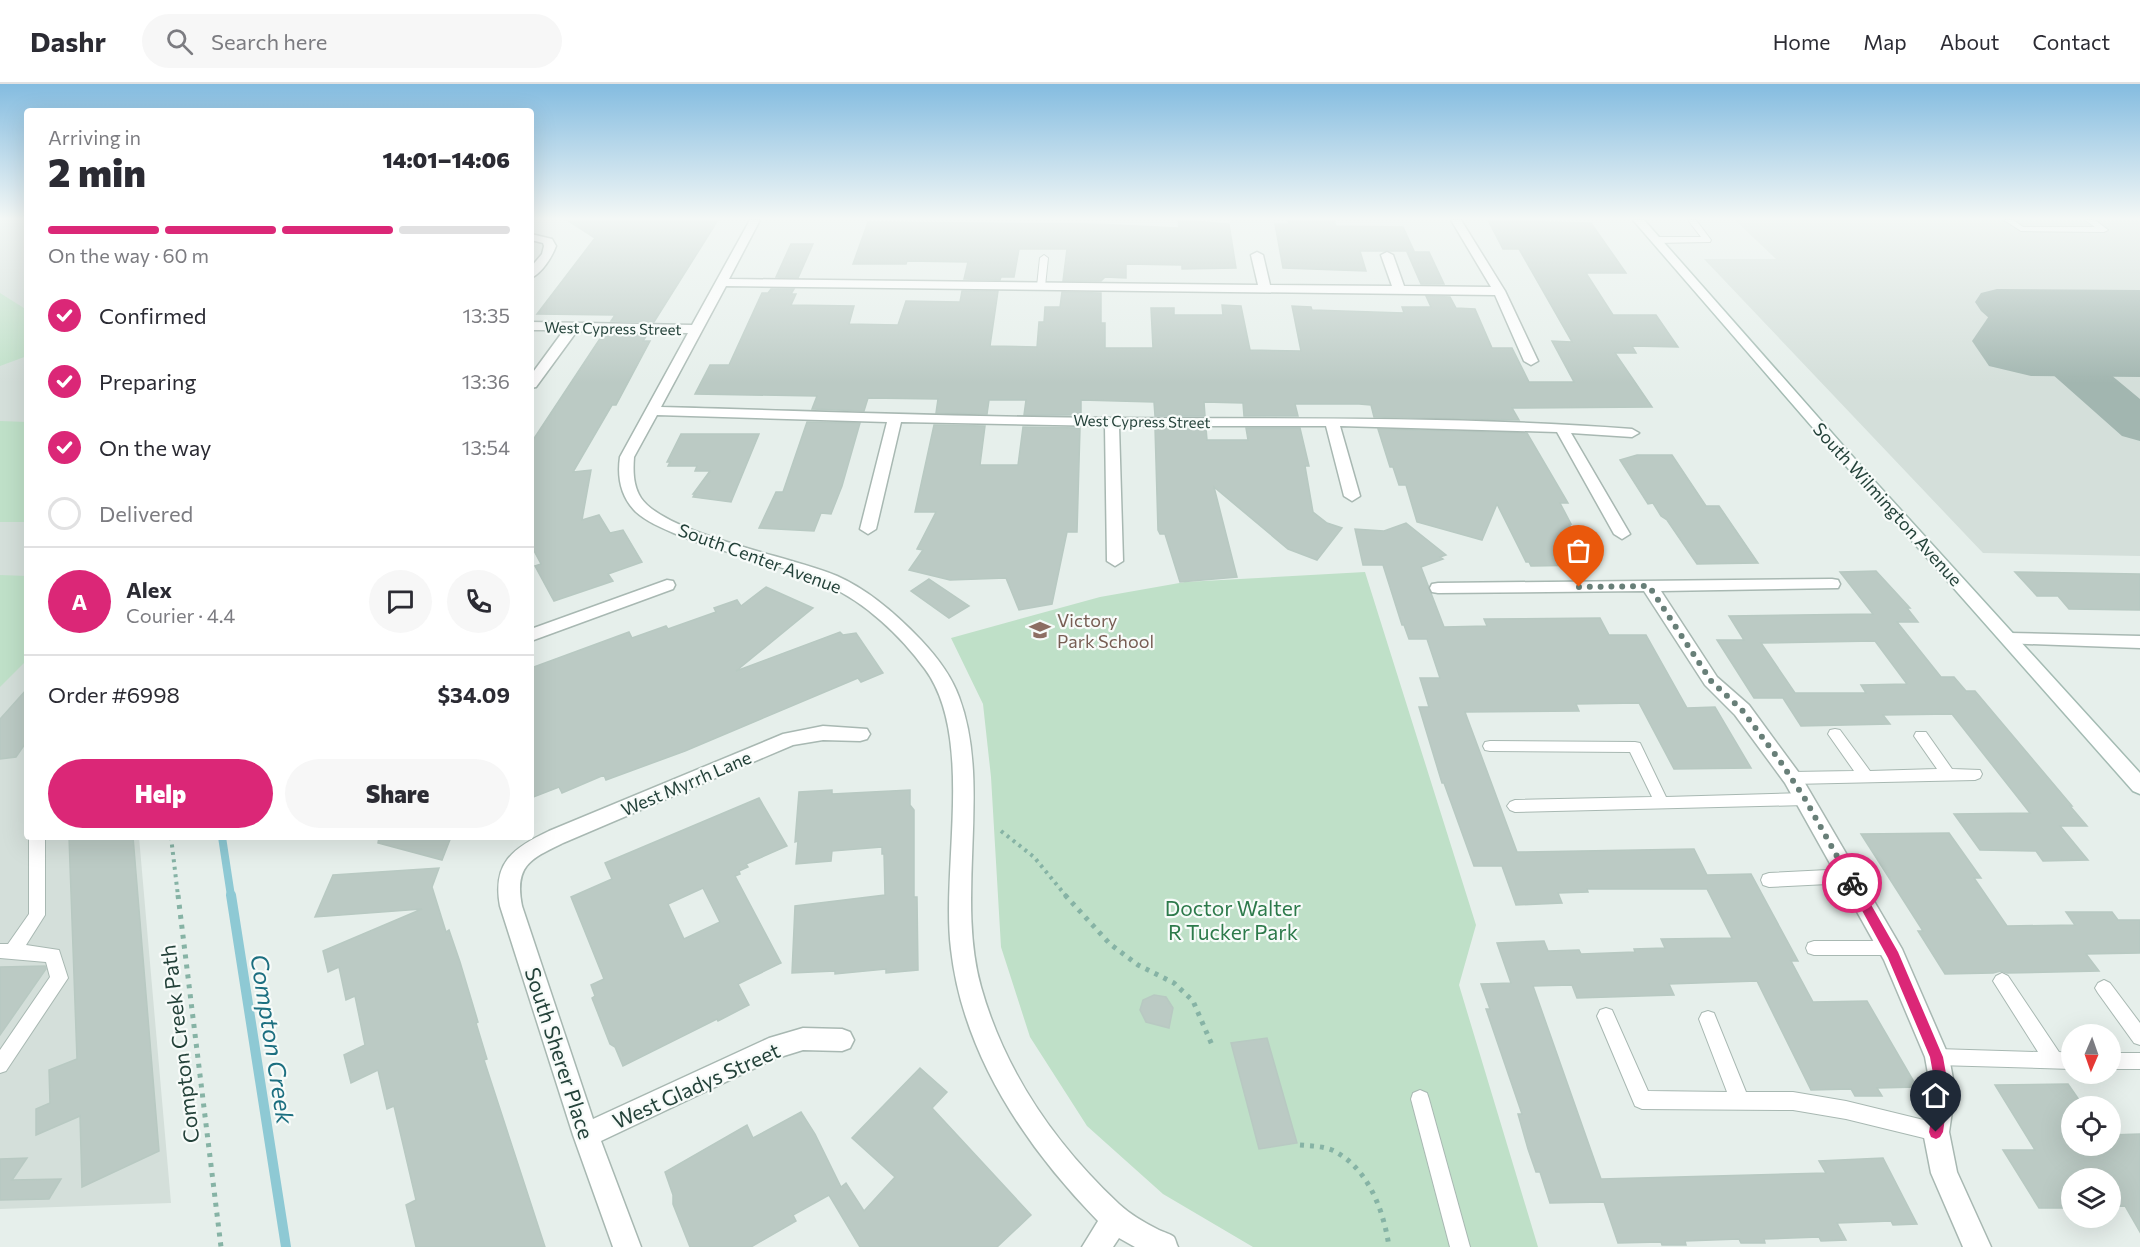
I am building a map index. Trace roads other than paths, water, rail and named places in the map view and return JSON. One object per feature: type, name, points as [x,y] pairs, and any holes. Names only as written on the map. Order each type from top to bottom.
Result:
[{"type":"street","name":"South Center Avenue","points":[[726,274],[694,329],[627,457],[624,475],[630,492],[643,509],[669,525],[708,542],[832,580],[861,597],[889,619],[917,648],[941,678],[954,710],[960,755],[962,950],[972,996],[994,1056],[1025,1114],[1060,1163],[1116,1220]]},
{"type":"street","points":[[1262,274],[1265,289]]},
{"type":"street","points":[[1394,274],[1400,291]]},
{"type":"street","points":[[1489,274],[1499,291],[1531,361]]},
{"type":"street","name":"South Wilmington Avenue","points":[[1685,274],[2140,786]]},
{"type":"street","points":[[722,282],[1499,291]]},
{"type":"street","name":"West Cypress Street","points":[[534,326],[694,329]]},
{"type":"street","points":[[534,380],[573,327]]},
{"type":"street","name":"West Cypress Street","points":[[652,411],[1112,422],[1332,422],[1561,427],[1632,433]]},
{"type":"street","points":[[868,529],[895,417]]},
{"type":"street","points":[[1112,422],[1115,561]]},
{"type":"street","points":[[1332,422],[1352,496]]},
{"type":"street","points":[[1561,427],[1623,534]]},
{"type":"street","points":[[1438,588],[1832,584]]},
{"type":"street","points":[[534,634],[667,585]]},
{"type":"street","points":[[1649,586],[1711,681],[1742,710],[1792,778],[1889,948],[1915,1002],[1937,1057],[1943,1090],[1936,1132],[1944,1173],[1977,1247]]},
{"type":"street","points":[[2008,639],[2140,642]]},
{"type":"street","name":"West Myrrh Lane","points":[[519,858],[534,847],[556,837],[790,739],[823,733],[860,734]]},
{"type":"street","name":"South Sherer Place","points":[[519,858],[507,883],[511,906],[586,1135],[627,1247]]},
{"type":"street","name":"West Gladys Street","points":[[586,1135],[769,1049],[803,1039],[842,1040]]},
{"type":"street","points":[[1096,1247],[1116,1220],[1164,1247]]},
{"type":"lane","points":[[1041,286],[1042,274]]},
{"type":"lane","points":[[1835,734],[1866,776]]},
{"type":"lane","points":[[1921,736],[1948,774]]},
{"type":"lane","points":[[1490,746],[1635,747],[1662,802]]},
{"type":"lane","points":[[1792,778],[1975,774]]},
{"type":"lane","points":[[1515,806],[1805,799]]},
{"type":"lane","points":[[6,951],[38,915],[37,840]]},
{"type":"lane","points":[[1769,880],[1848,876]]},
{"type":"lane","points":[[1814,948],[1889,948]]},
{"type":"lane","points":[[0,1065],[59,978],[53,955],[6,951]]},
{"type":"lane","points":[[2002,981],[2061,1058]]},
{"type":"lane","points":[[2104,988],[2140,1037]]},
{"type":"lane","points":[[1606,1016],[1642,1100],[1793,1101],[1846,1110],[1936,1132]]},
{"type":"lane","points":[[1708,1019],[1739,1099]]},
{"type":"lane","points":[[1937,1057],[2061,1061]]},
{"type":"lane","points":[[2121,1061],[2140,1061]]},
{"type":"lane","points":[[1420,1099],[1460,1247]]},
{"type":"waterway","name":"Compton Creek","points":[[222,840],[231,896]]},
{"type":"waterway","name":"Compton Creek","points":[[231,895],[286,1247]]},
{"type":"place","name":"Victory Park School","points":[[1040,630]]},
{"type":"park label","name":"Doctor Walter R Tucker Park","points":[[1233,919]]}]
